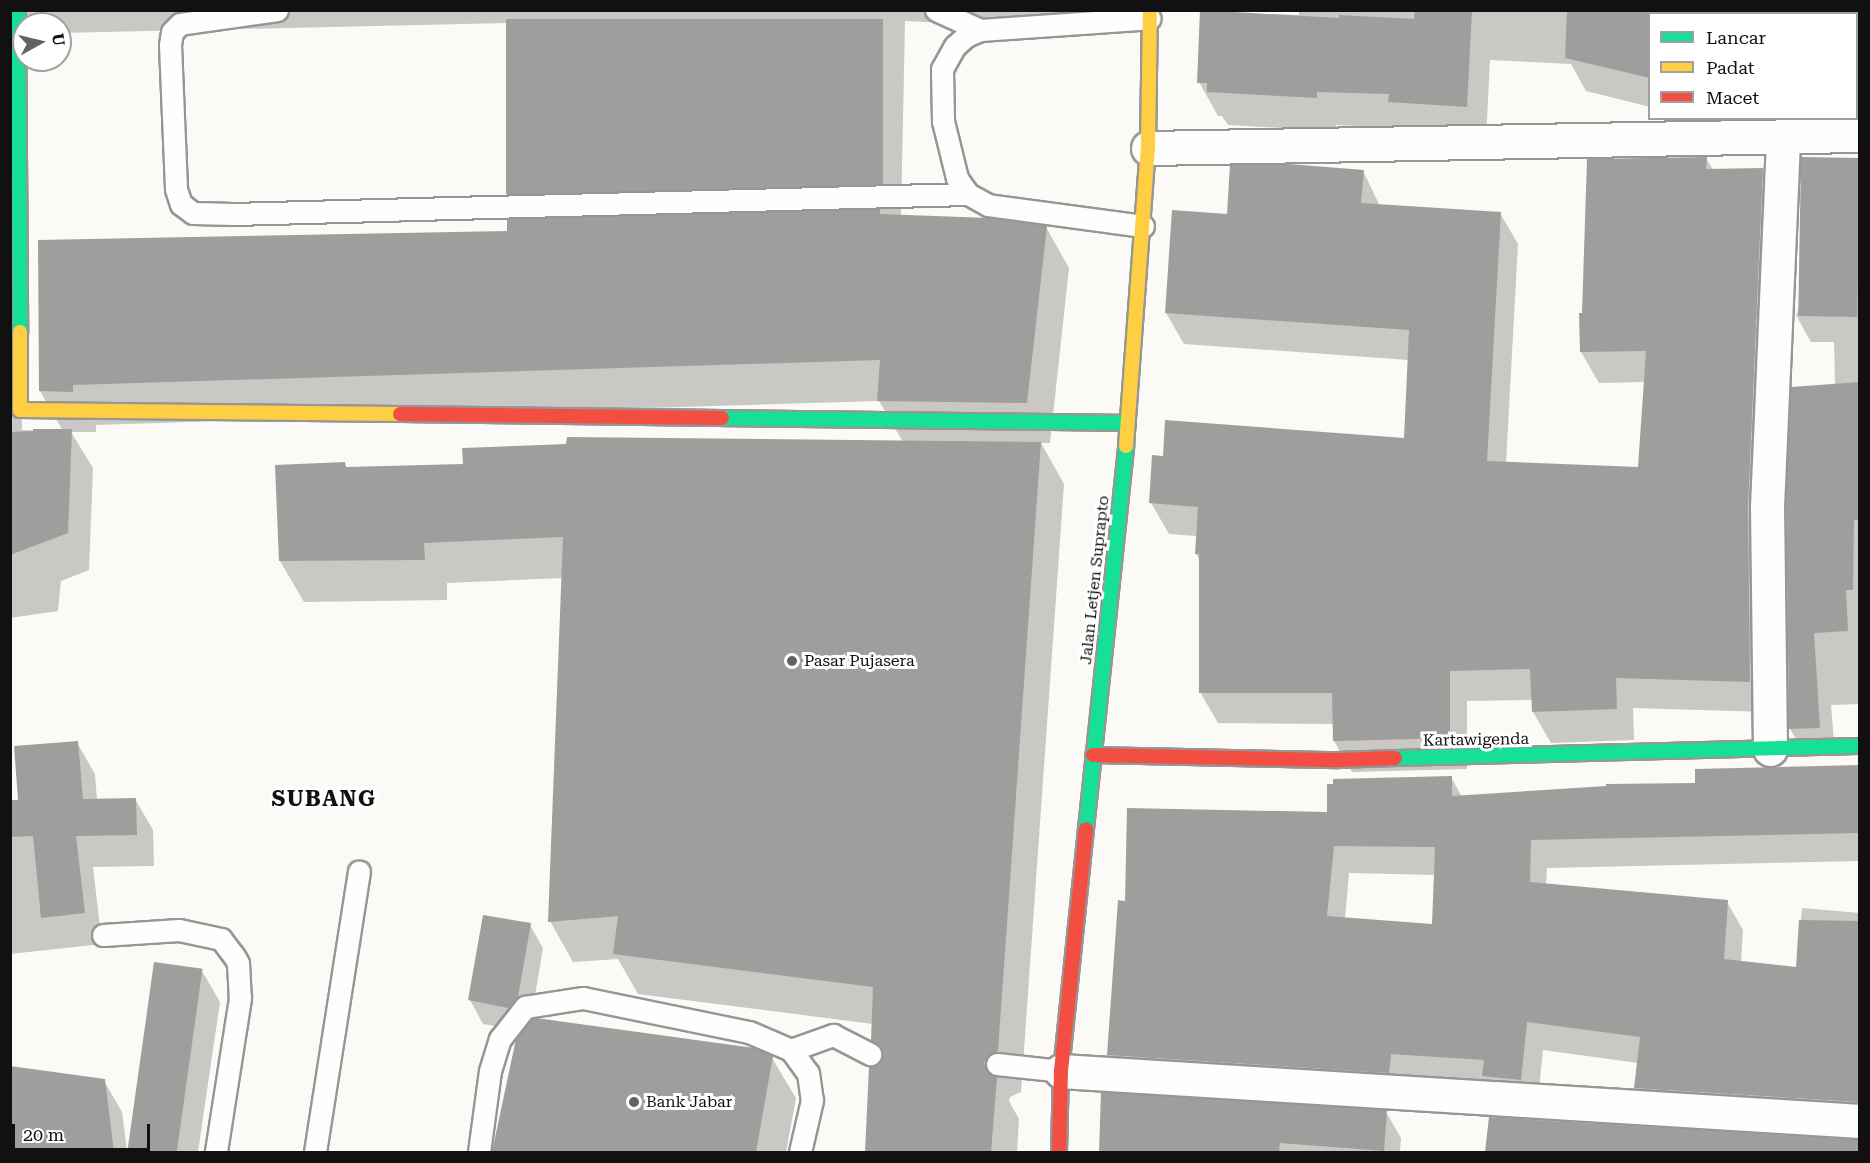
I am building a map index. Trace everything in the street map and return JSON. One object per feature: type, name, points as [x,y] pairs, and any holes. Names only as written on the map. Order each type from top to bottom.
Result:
[{"type":"street","points":[[18,10],[15,410],[1128,423]]},
{"type":"street","name":"Jalan Letjen Suprapto","points":[[1059,1152],[1061,1071],[1128,423],[1148,148],[1150,14]]},
{"type":"street","points":[[1148,148],[1801,130],[1860,135]]},
{"type":"street","points":[[1770,749],[1767,507],[1801,130]]},
{"type":"street","name":"Kartawigenda","points":[[1093,755],[1338,760],[1860,746]]},
{"type":"street","points":[[1061,1071],[1860,1121]]},
{"type":"lane","points":[[277,10],[180,24],[172,32],[170,45],[176,189],[181,204],[193,213],[233,214],[968,194]]},
{"type":"lane","points":[[936,10],[980,30]]},
{"type":"lane","points":[[1143,225],[988,205],[968,194],[957,178],[943,121],[942,69],[955,46],[966,36],[980,30],[1150,14]]},
{"type":"lane","points":[[315,1152],[359,871]]},
{"type":"lane","points":[[103,935],[179,930],[221,939],[238,963],[240,998],[216,1152]]},
{"type":"lane","points":[[479,1152],[493,1061],[500,1039],[525,1007],[583,998],[749,1032],[790,1050],[808,1073],[812,1101],[800,1152]]},
{"type":"lane","points":[[790,1050],[833,1035],[870,1054]]},
{"type":"lane","points":[[998,1064],[1061,1071]]},
{"type":"building","points":[[1200,10],[1339,18],[1339,15],[1414,19],[1415,10],[1472,10],[1467,107],[1388,102],[1389,94],[1317,92],[1317,98],[1207,92],[1207,83],[1197,83]]},
{"type":"building","points":[[1567,10],[1650,10],[1648,12],[1648,78],[1565,58]]},
{"type":"building","points":[[506,19],[883,19],[883,194],[506,194]]},
{"type":"building","points":[[1707,157],[1706,169],[1763,168],[1748,506],[1750,682],[1616,678],[1617,709],[1532,712],[1530,669],[1450,671],[1450,738],[1338,741],[1333,741],[1332,693],[1199,693],[1199,554],[1195,554],[1198,507],[1149,503],[1152,455],[1163,456],[1165,420],[1404,438],[1409,330],[1165,313],[1172,210],[1227,214],[1230,165],[1289,164],[1364,170],[1361,203],[1501,212],[1487,461],[1638,467],[1646,351],[1580,352],[1579,313],[1582,313],[1587,159]]},
{"type":"building","points":[[1801,157],[1860,158],[1857,317],[1798,316]]},
{"type":"building","points":[[880,209],[880,214],[989,218],[1047,226],[1027,403],[877,401],[880,360],[73,385],[73,392],[39,391],[38,240],[507,231],[507,219]]},
{"type":"building","points":[[1860,382],[1860,520],[1854,520],[1853,590],[1846,590],[1848,631],[1814,633],[1820,728],[1789,729],[1786,507],[1791,387]]},
{"type":"building","points":[[33,429],[72,429],[68,533],[10,555],[10,432],[33,431]]},
{"type":"building","name":"Pasar Pujasera","points":[[567,437],[1041,442],[998,1051],[987,1056],[984,1063],[989,1074],[997,1077],[991,1152],[865,1152],[869,1067],[877,1064],[883,1054],[880,1047],[871,1040],[873,987],[613,954],[618,916],[548,922],[563,537],[424,543],[425,560],[279,561],[275,465],[345,462],[346,467],[463,464],[462,448],[566,444]]},
{"type":"building","points":[[78,741],[83,799],[136,798],[137,835],[76,836],[85,913],[41,918],[33,836],[10,837],[10,800],[18,800],[14,746]]},
{"type":"building","points":[[1860,765],[1860,833],[1531,840],[1530,882],[1728,900],[1724,959],[1796,967],[1799,920],[1860,921],[1860,1102],[1634,1088],[1640,1037],[1527,1022],[1521,1080],[1482,1076],[1484,1060],[1391,1054],[1389,1073],[1107,1055],[1118,900],[1125,901],[1127,808],[1327,812],[1327,784],[1333,784],[1333,779],[1452,776],[1452,796],[1606,786],[1606,784],[1695,783],[1695,769]],"holes":[[[1334,846],[1435,847],[1432,924],[1327,916]]]},
{"type":"building","points":[[483,915],[531,923],[518,997],[508,1008],[468,1000]]},
{"type":"building","points":[[154,962],[203,969],[177,1152],[127,1152]]},
{"type":"building","name":"Bank Jabar","points":[[532,1019],[754,1048],[773,1056],[756,1152],[492,1152],[516,1039]]},
{"type":"building","points":[[10,1066],[105,1079],[114,1152],[10,1152]]},
{"type":"building","points":[[1101,1092],[1387,1110],[1384,1151],[1280,1143],[1279,1152],[1099,1152]]},
{"type":"building","points":[[1489,1117],[1860,1140],[1860,1152],[1485,1152]]},
{"type":"traffic: fast","points":[[18,10],[20,332]]},
{"type":"traffic: fast","points":[[722,418],[1128,423]]},
{"type":"traffic: fast","points":[[1086,829],[1126,446]]},
{"type":"traffic: fast","points":[[1395,758],[1860,746]]},
{"type":"traffic: slow","points":[[1126,446],[1148,148],[1150,10]]},
{"type":"traffic: slow","points":[[20,332],[20,410],[400,414]]},
{"type":"traffic: jam","points":[[400,414],[722,418]]},
{"type":"traffic: jam","points":[[1093,755],[1338,760],[1395,758]]},
{"type":"traffic: jam","points":[[1059,1152],[1061,1071],[1086,829]]},
{"type":"place","name":"Pasar Pujasera","points":[[792,661]]},
{"type":"place","name":"Bank Jabar","points":[[634,1102]]},
{"type":"district","name":"SUBANG","points":[[324,799]]}]
